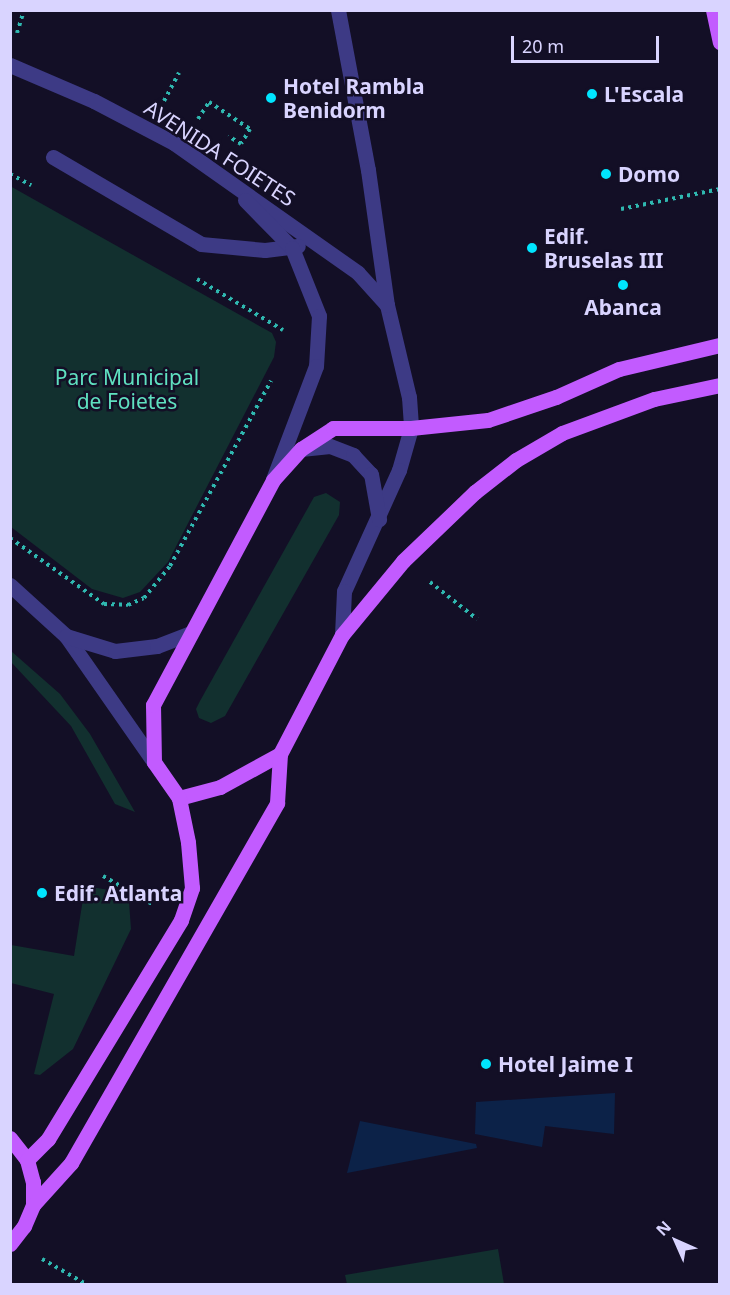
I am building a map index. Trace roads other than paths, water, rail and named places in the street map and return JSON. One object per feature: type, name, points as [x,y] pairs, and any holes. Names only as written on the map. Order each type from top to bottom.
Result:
[{"type":"main road","points":[[713,10],[720,42]]},
{"type":"main road","points":[[27,1160],[48,1139],[181,920],[192,888],[179,798],[154,762],[153,705],[273,480],[301,449],[333,428],[411,428],[488,420],[556,397],[619,369],[720,345]]},
{"type":"main road","points":[[10,1244],[24,1226],[33,1205],[71,1162],[278,803],[280,754],[342,635],[403,561],[475,492],[516,460],[562,433],[654,399],[720,385]]},
{"type":"main road","points":[[179,798],[220,787],[280,754]]},
{"type":"main road","points":[[10,1138],[27,1160],[33,1182],[33,1205]]},
{"type":"street","points":[[338,10],[368,170],[387,305],[409,397],[411,428],[399,470],[379,519],[344,591],[342,635]]},
{"type":"street","name":"AVENIDA FOIETES","points":[[10,65],[94,101],[179,147],[358,273],[387,305]]},
{"type":"street","points":[[53,156],[201,244],[265,250],[292,248],[315,242]]},
{"type":"street","points":[[224,179],[292,248],[319,316],[316,366],[273,480]]},
{"type":"street","points":[[301,449],[330,446],[353,455],[371,474],[379,519]]},
{"type":"street","points":[[10,585],[66,636],[154,762]]},
{"type":"street","points":[[66,636],[115,651],[157,646],[189,634]]},
{"type":"water","points":[[615,1093],[614,1134],[545,1126],[542,1147],[475,1134],[476,1102]]},
{"type":"water","points":[[360,1121],[476,1144],[477,1148],[347,1173]]},
{"type":"place","name":"L'Escala","points":[[592,94]]},
{"type":"place","name":"Hotel Rambla Benidorm","points":[[271,98]]},
{"type":"place","name":"Domo","points":[[606,174]]},
{"type":"place","name":"Edif. Bruselas III","points":[[532,248]]},
{"type":"place","name":"Abanca","points":[[623,285]]},
{"type":"place","name":"Edif. Atlanta","points":[[42,893]]},
{"type":"place","name":"Hotel Jaime I","points":[[486,1064]]},
{"type":"park label","name":"Parc Municipal de Foietes","points":[[127,389]]}]
